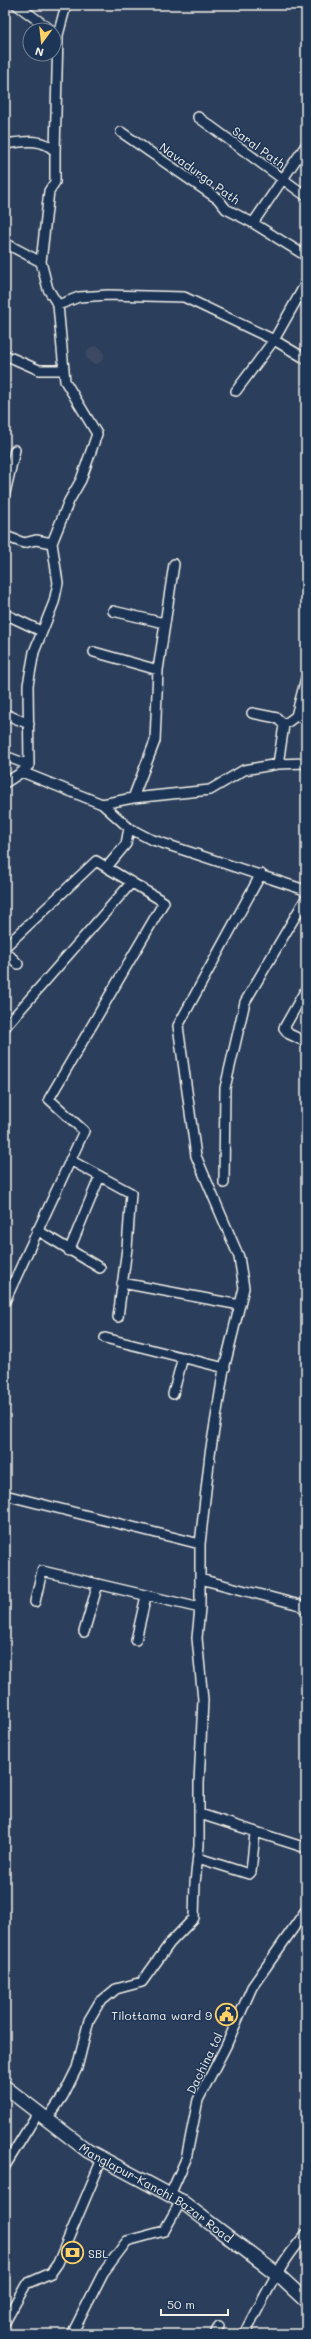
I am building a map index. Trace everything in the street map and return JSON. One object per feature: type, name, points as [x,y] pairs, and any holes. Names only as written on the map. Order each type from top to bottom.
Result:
[{"type":"street","points":[[17,5],[39,22]]},
{"type":"street","points":[[59,22],[66,5]]},
{"type":"street","points":[[30,765],[28,685],[34,652],[54,602],[58,583],[52,543],[69,501],[81,480],[97,434],[71,394],[65,381],[58,305],[48,289],[41,262],[50,191],[55,182],[54,62]]},
{"type":"street","name":"Saral Path","points":[[198,117],[306,196]]},
{"type":"street","name":"Navadurga Path","points":[[121,132],[218,200],[226,209],[253,223],[306,256]]},
{"type":"street","points":[[5,144],[32,141],[49,144],[55,151]]},
{"type":"street","points":[[253,223],[266,202],[284,180],[306,145]]},
{"type":"street","points":[[5,243],[41,262]]},
{"type":"street","points":[[236,390],[274,340],[306,283]]},
{"type":"street","points":[[58,305],[79,297],[184,297],[274,340],[306,359]]},
{"type":"street","points":[[5,355],[39,370],[64,370]]},
{"type":"street","points":[[5,493],[16,450]]},
{"type":"street","points":[[5,536],[24,542],[36,540],[52,543]]},
{"type":"street","points":[[133,798],[155,741],[158,670],[174,564]]},
{"type":"street","points":[[113,611],[164,623]]},
{"type":"street","points":[[5,614],[42,631]]},
{"type":"street","points":[[94,652],[158,670]]},
{"type":"street","points":[[278,764],[284,725],[296,716],[306,678]]},
{"type":"street","points":[[5,714],[29,724]]},
{"type":"street","points":[[252,714],[277,718],[284,725]]},
{"type":"street","points":[[296,716],[306,718]]},
{"type":"street","points":[[5,756],[30,765]]},
{"type":"street","points":[[102,804],[133,798],[210,790],[244,770],[278,764],[306,763]]},
{"type":"street","points":[[5,783],[30,765]]},
{"type":"street","points":[[22,772],[102,804],[129,828],[150,839],[261,874],[302,889],[306,893]]},
{"type":"street","points":[[107,867],[126,844],[129,828]]},
{"type":"street","points":[[5,946],[96,860],[164,902],[49,1099],[84,1131],[8,1287],[5,1301]]},
{"type":"street","points":[[5,2166],[44,2115],[63,2096],[77,2068],[89,2020],[99,2003],[116,1989],[142,1982],[170,1943],[194,1918],[194,1883],[198,1858],[200,1814],[199,1783],[203,1700],[198,1638],[200,1608],[200,1544],[210,1454],[225,1368],[244,1288],[239,1257],[196,1156],[178,1026],[261,874]]},
{"type":"street","points":[[5,1027],[132,882]]},
{"type":"street","points":[[224,1183],[225,1088],[245,1002],[306,898]]},
{"type":"street","points":[[5,951],[18,964]]},
{"type":"street","points":[[306,989],[284,1028],[289,1034],[306,1042]]},
{"type":"street","points":[[70,1160],[131,1193],[118,1317]]},
{"type":"street","points":[[69,1251],[100,1176]]},
{"type":"street","points":[[37,1230],[69,1251],[100,1268]]},
{"type":"street","points":[[122,1283],[240,1305]]},
{"type":"street","points":[[106,1338],[225,1368]]},
{"type":"street","points":[[173,1394],[183,1357]]},
{"type":"street","points":[[5,1494],[200,1544]]},
{"type":"street","points":[[35,1602],[42,1571],[200,1608]]},
{"type":"street","points":[[200,1579],[300,1605],[306,1610]]},
{"type":"street","points":[[84,1632],[98,1584]]},
{"type":"street","points":[[136,1640],[146,1596]]},
{"type":"street","points":[[200,1814],[255,1833],[306,1848]]},
{"type":"street","points":[[198,1858],[248,1874],[251,1872],[255,1833]]},
{"type":"street","name":"Dachina tol","points":[[72,2334],[103,2273],[127,2242],[164,2232],[186,2159],[198,2100],[226,2046],[252,1987],[306,1910]]},
{"type":"street","name":"Manglapur-Kanchi Bazar Road","points":[[5,2087],[102,2159],[175,2198],[276,2274],[306,2301]]},
{"type":"street","points":[[5,2322],[26,2284],[51,2273],[58,2263],[102,2159]]},
{"type":"street","points":[[245,2334],[276,2274],[294,2247],[306,2234]]},
{"type":"shaded area","points":[[91,346],[99,346],[104,351],[102,362],[99,364],[91,364],[86,359],[86,351]]},
{"type":"place","name":"Tilottama ward 9","points":[[227,2015]]},
{"type":"place","name":"SBL","points":[[72,2253]]}]
